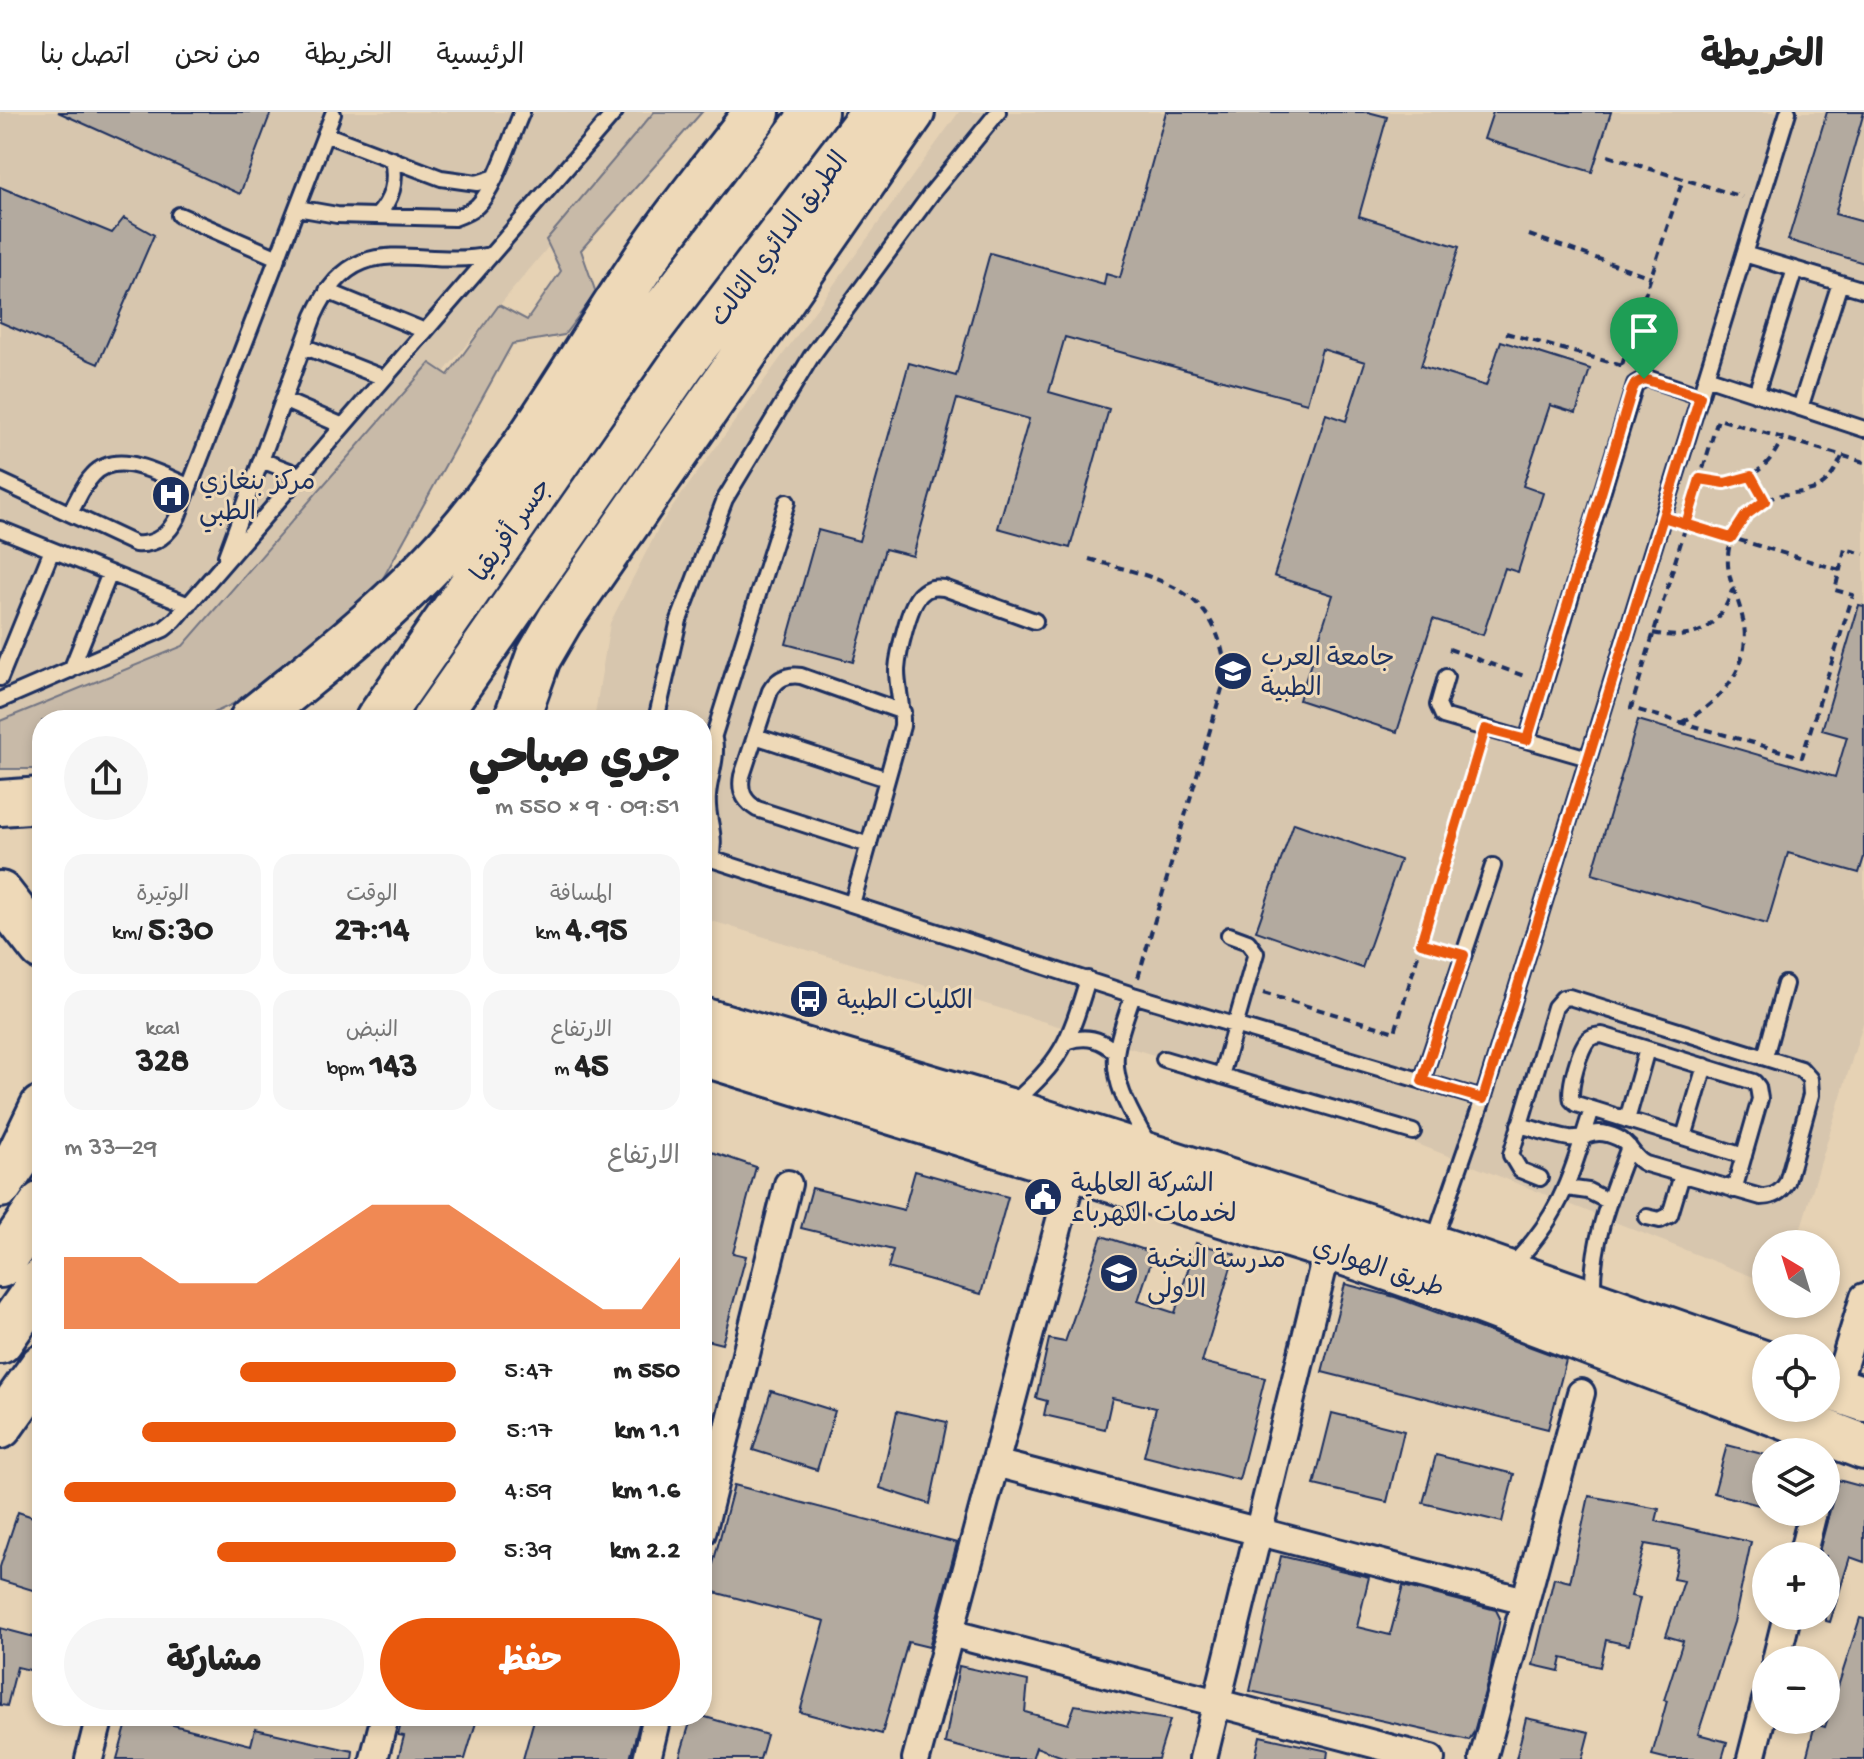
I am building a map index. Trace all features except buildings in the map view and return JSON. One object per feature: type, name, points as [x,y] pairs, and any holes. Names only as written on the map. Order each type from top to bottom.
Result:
[{"type":"highway","points":[[264,710],[350,639],[415,579],[467,524],[521,449],[655,245],[757,112]]},
{"type":"highway","name":"الطريق الدائري الثالث","points":[[643,338],[815,112]]},
{"type":"highway","name":"الطريق الدائري الثالث","points":[[682,364],[874,112]]},
{"type":"highway","points":[[520,710],[538,658],[560,620],[912,112]]},
{"type":"highway","name":"جسر أفريقيا","points":[[385,710],[643,338]]},
{"type":"highway","name":"جسر أفريقيا","points":[[441,710],[682,364]]},
{"type":"highway","points":[[0,803],[32,801]]},
{"type":"highway","points":[[0,894],[32,935]]},
{"type":"highway","name":"طريق الهواري","points":[[712,1023],[1006,1110],[1507,1271],[1752,1359]]},
{"type":"highway","name":"طريق الهواري","points":[[712,1056],[1328,1247],[1457,1292],[1864,1447]]},
{"type":"highway","points":[[0,1185],[17,1160],[32,1129]]},
{"type":"highway","points":[[0,1265],[32,1219]]},
{"type":"highway","points":[[0,1341],[32,1295]]},
{"type":"highway","points":[[0,1426],[32,1381]]},
{"type":"street","points":[[916,1759],[1074,1168]]},
{"type":"street","points":[[712,1492],[788,1184]]},
{"type":"street","points":[[1203,1759],[1328,1247]]},
{"type":"street","points":[[1842,1391],[1864,1297]]},
{"type":"street","points":[[1483,1759],[1581,1393]]},
{"type":"street","points":[[995,1463],[1525,1601]]},
{"type":"street","points":[[950,1633],[1431,1759]]},
{"type":"street","points":[[89,1759],[97,1726]]},
{"type":"street","points":[[374,1759],[382,1726]]},
{"type":"street","points":[[647,1759],[655,1726]]},
{"type":"street","points":[[1751,1759],[1757,1734]]},
{"type":"lane","points":[[297,208],[337,215],[454,218],[479,204],[522,112]]},
{"type":"lane","points":[[0,700],[164,629],[189,605],[615,112]]},
{"type":"lane","points":[[658,710],[679,620],[725,499],[811,357],[931,194],[998,112]]},
{"type":"lane","points":[[1432,1247],[1483,1099],[1788,112]]},
{"type":"lane","points":[[0,481],[125,540],[144,545],[165,536],[173,526],[189,486],[333,114]]},
{"type":"lane","points":[[325,134],[441,178],[477,183],[493,178]]},
{"type":"lane","points":[[377,216],[390,199],[393,189],[392,159]]},
{"type":"lane","points":[[179,215],[278,258]]},
{"type":"lane","points":[[1744,254],[1864,290]]},
{"type":"lane","points":[[223,564],[314,316],[327,291],[350,267],[383,256],[462,259],[490,255]]},
{"type":"lane","points":[[1756,394],[1795,269]]},
{"type":"lane","points":[[1800,408],[1840,283]]},
{"type":"lane","points":[[327,291],[425,331]]},
{"type":"lane","points":[[303,346],[384,378]]},
{"type":"lane","points":[[1706,377],[1863,426]]},
{"type":"lane","points":[[1527,740],[1632,390],[1640,380],[1650,379],[1700,396]]},
{"type":"lane","points":[[283,400],[343,426]]},
{"type":"lane","points":[[261,460],[300,475]]},
{"type":"lane","points":[[70,513],[94,474],[112,464],[132,465],[189,486]]},
{"type":"lane","points":[[712,740],[787,502]]},
{"type":"lane","points":[[0,529],[189,605]]},
{"type":"lane","points":[[0,678],[52,550]]},
{"type":"lane","points":[[71,670],[110,573]]},
{"type":"lane","points":[[852,904],[902,726],[897,671],[914,605],[922,593],[936,587],[944,588],[1035,621]]},
{"type":"lane","points":[[869,845],[750,805],[741,783],[770,691],[787,675],[801,676],[903,712]]},
{"type":"lane","points":[[1446,677],[1438,699],[1439,711],[1449,718],[1588,758]]},
{"type":"lane","points":[[712,771],[714,735]]},
{"type":"lane","points":[[755,736],[887,779]]},
{"type":"lane","points":[[712,860],[1133,995],[1483,1099]]},
{"type":"lane","points":[[1422,1081],[1493,866]]},
{"type":"lane","points":[[1221,1076],[1256,953],[1248,942],[1229,935]]},
{"type":"lane","points":[[1006,1110],[1049,1071],[1068,1041],[1088,979]]},
{"type":"lane","points":[[1765,1057],[1785,984]]},
{"type":"lane","points":[[1133,995],[1116,1053],[1119,1083],[1156,1159]]},
{"type":"lane","points":[[1519,1125],[1571,1138],[1598,1132],[1619,1139],[1640,1162],[1734,1190],[1769,1197],[1783,1189],[1811,1095],[1810,1079],[1801,1069],[1765,1057],[1569,997],[1563,998],[1555,1007],[1519,1125],[1512,1161],[1520,1170],[1540,1178]]},
{"type":"lane","points":[[1734,1190],[1744,1156],[1760,1099],[1758,1087],[1749,1080],[1602,1035],[1596,1035],[1586,1042],[1570,1094],[1576,1104],[1744,1156]]},
{"type":"lane","points":[[1068,1041],[1078,1038],[1099,1040],[1116,1053]]},
{"type":"lane","points":[[1627,1120],[1647,1049]]},
{"type":"lane","points":[[1164,1059],[1413,1132]]},
{"type":"lane","points":[[1684,1137],[1705,1066]]},
{"type":"lane","points":[[1507,1271],[1542,1231],[1567,1188],[1592,1109]]},
{"type":"lane","points":[[1593,1301],[1593,1258],[1597,1235],[1629,1147]]},
{"type":"lane","points":[[1647,1217],[1660,1220],[1670,1215],[1682,1175]]},
{"type":"lane","points":[[1567,1188],[1588,1191],[1608,1201]]},
{"type":"path","points":[[1608,156],[1760,203]]},
{"type":"path","points":[[1622,365],[1683,179]]},
{"type":"path","points":[[1529,235],[1651,277]]},
{"type":"path","points":[[1506,333],[1622,365],[1640,380]]},
{"type":"path","points":[[1864,462],[1718,419],[1631,708],[1802,757],[1853,595],[1835,590],[1845,549],[1864,554]]},
{"type":"path","points":[[1700,479],[1725,483],[1751,476],[1770,460],[1782,438]]},
{"type":"path","points":[[1681,722],[1709,707],[1733,681],[1739,667],[1745,636],[1727,559],[1731,538],[1746,515],[1765,501],[1782,494],[1819,487],[1833,475],[1843,455]]},
{"type":"path","points":[[1751,476],[1765,501]]},
{"type":"path","points":[[1663,517],[1840,570]]},
{"type":"path","points":[[1089,559],[1167,582],[1184,592],[1210,620],[1225,656],[1226,675],[1133,995]]},
{"type":"path","points":[[1653,633],[1676,637],[1698,632],[1717,618],[1732,590]]},
{"type":"path","points":[[1449,649],[1544,683]]},
{"type":"path","points":[[1262,993],[1395,1032],[1485,729]]},
{"type":"path","points":[[1421,943],[1464,955]]},
{"type":"shaded area","name":"مركز بنغازي الطبي","points":[[0,112],[661,112],[183,684],[81,710],[32,710],[32,726],[0,746]]},
{"type":"shaded area","points":[[654,112],[702,112],[581,250],[596,293],[564,335],[512,344],[376,591],[233,704],[220,710],[32,710],[32,769],[0,769],[0,721],[183,646],[430,363],[448,375],[499,305],[527,320],[561,271],[546,240]]},
{"type":"shaded area","name":"جامعة العرب الطبية","points":[[959,112],[1864,112],[1864,1020],[1800,1230],[1752,1230],[1752,1276],[1322,1106],[712,921],[712,710],[596,710],[610,623],[661,523]]},
{"type":"place","name":"مركز بنغازي الطبي","points":[[171,495]]},
{"type":"place","name":"جامعة العرب الطبية","points":[[1233,671]]},
{"type":"place","name":"الكليات الطبية","points":[[809,999]]},
{"type":"place","name":"الشركة العالمية لخدمات الكهرباء","points":[[1043,1197]]},
{"type":"place","name":"مدرسة النخبة الاولى","points":[[1119,1273]]},
{"type":"route","points":[[1644,379],[1632,390],[1527,740],[1485,729],[1421,943],[1464,955],[1422,1081],[1483,1099],[1663,517],[1686,524],[1700,479],[1725,483],[1751,476],[1765,501],[1746,515],[1731,538],[1663,517],[1700,396],[1644,379]]}]
